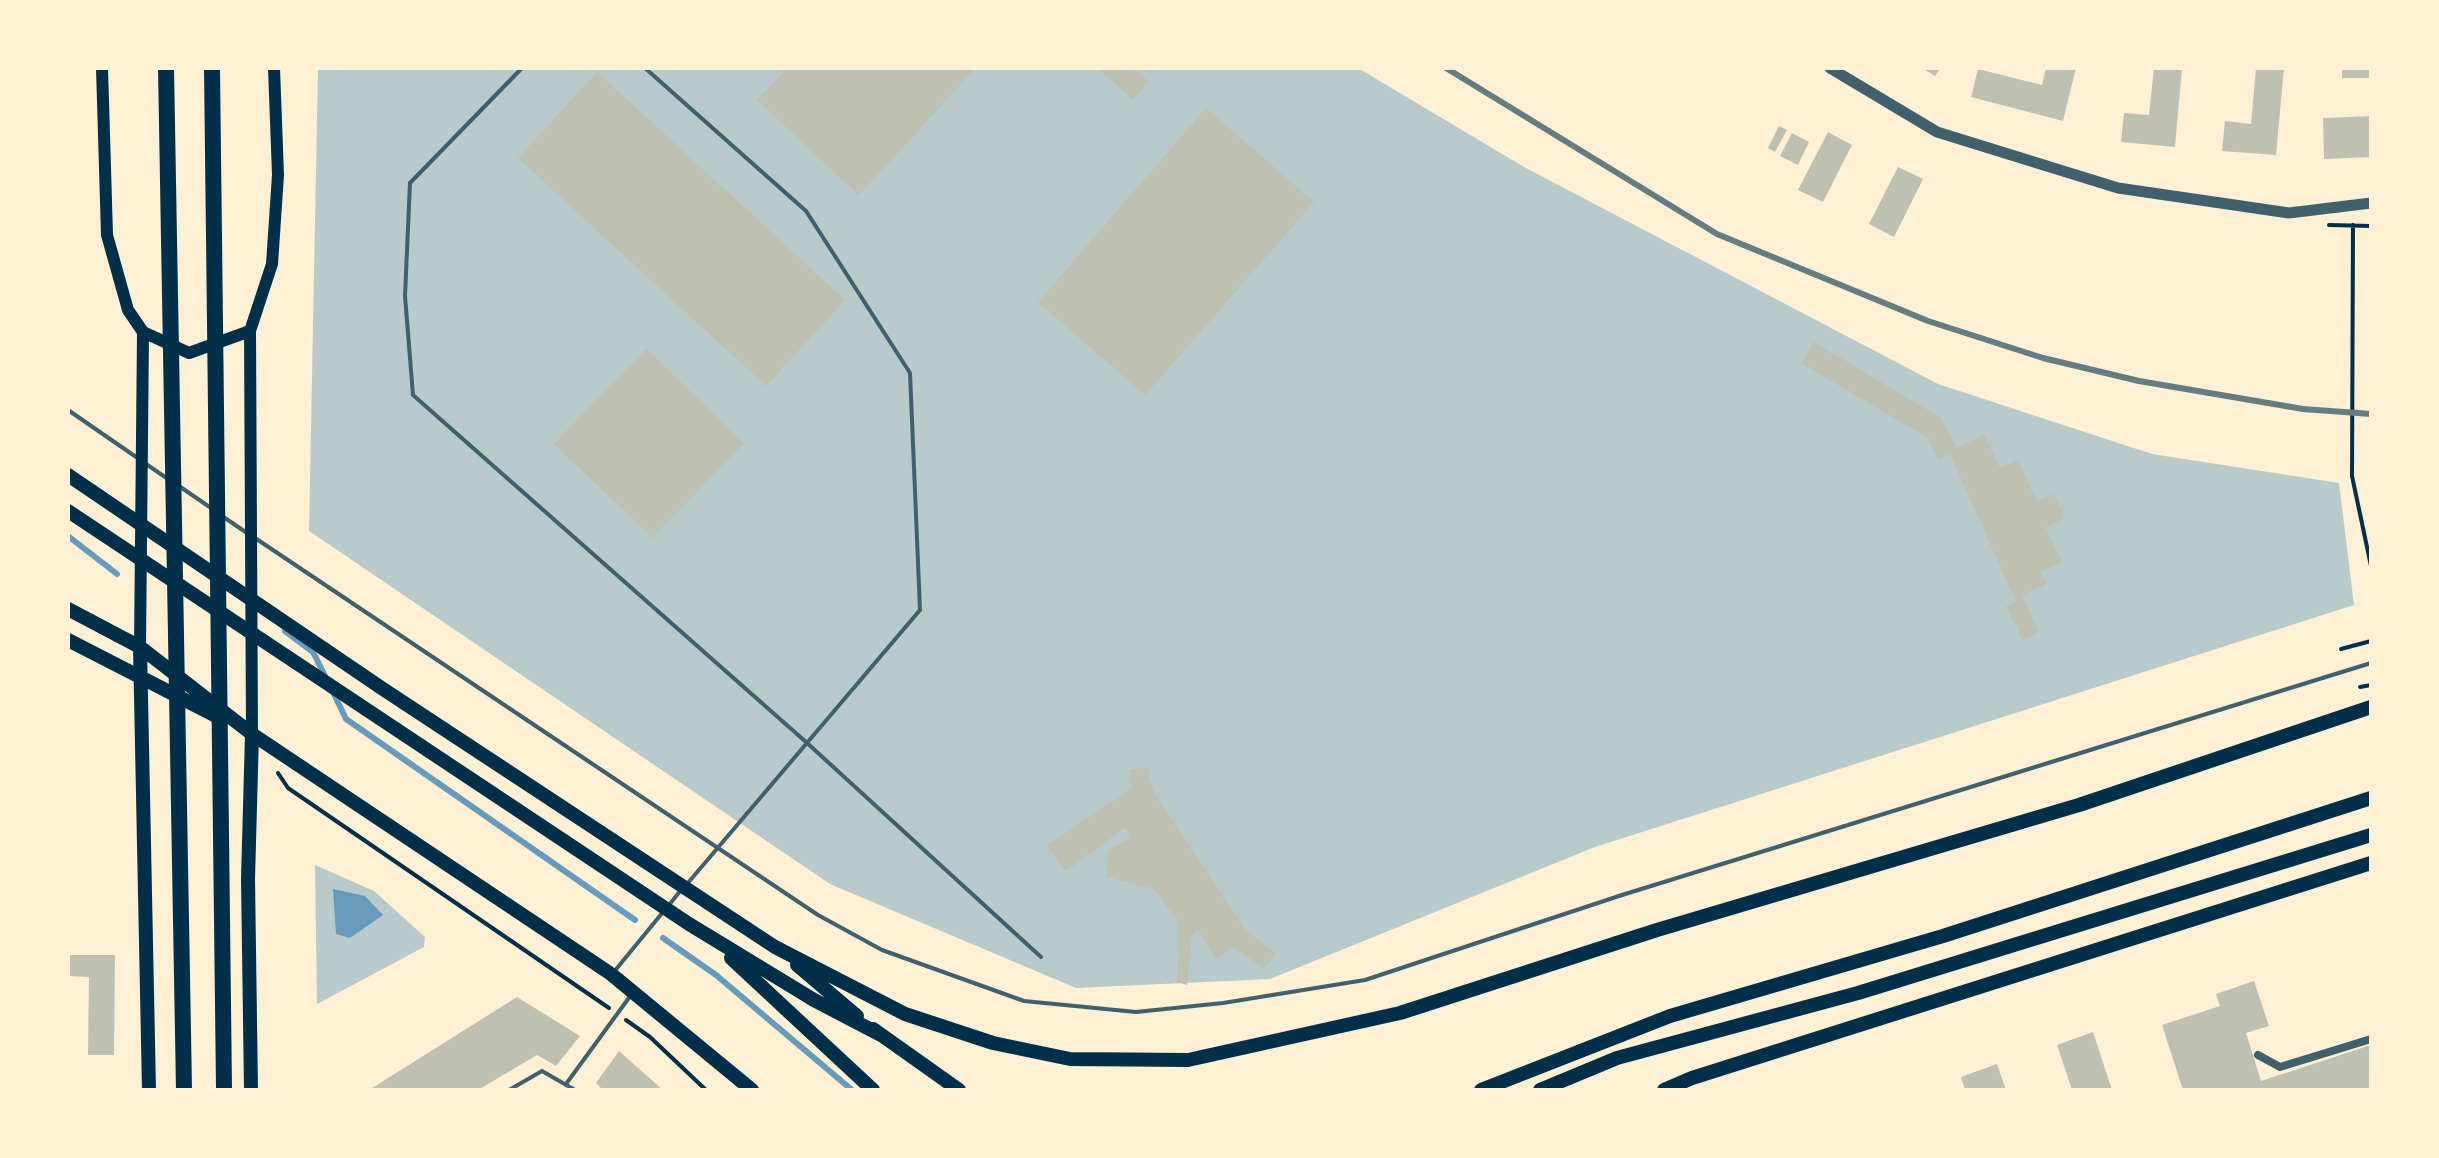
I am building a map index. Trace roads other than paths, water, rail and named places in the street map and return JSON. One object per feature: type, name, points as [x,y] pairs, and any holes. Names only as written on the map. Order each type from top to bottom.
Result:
[{"type":"highway","points":[[166,68],[184,1090]]},
{"type":"highway","points":[[212,68],[224,1090]]},
{"type":"main road","points":[[102,68],[107,235],[128,310],[143,332],[189,353],[250,331]]},
{"type":"main road","points":[[251,1090],[248,879],[252,734],[250,331],[272,264],[278,175],[274,68]]},
{"type":"main road","points":[[143,332],[140,677],[149,1090]]},
{"type":"main road","points":[[68,475],[395,697],[775,947],[905,1014],[993,1043],[1070,1059],[1188,1060],[1400,1013],[1657,930],[2079,805],[2371,707]]},
{"type":"main road","points":[[68,511],[707,936],[881,1035]]},
{"type":"main road","points":[[68,609],[140,647],[252,734],[611,974],[752,1090]]},
{"type":"main road","points":[[68,640],[252,734]]},
{"type":"main road","points":[[1481,1090],[1670,1016],[1943,936],[2371,798]]},
{"type":"main road","points":[[1540,1090],[1617,1058],[1858,993],[2371,835]]},
{"type":"main road","points":[[1664,1090],[1692,1078],[2371,863]]},
{"type":"main road","points":[[707,936],[839,1055],[873,1090]]},
{"type":"main road","points":[[775,947],[881,1035],[959,1090]]},
{"type":"street","points":[[1830,68],[1937,132],[2118,188],[2289,213],[2371,203]]},
{"type":"street","points":[[2258,1055],[2280,1067],[2371,1039]]},
{"type":"lane","points":[[522,68],[410,183],[405,296],[413,395],[806,742],[1041,957]]},
{"type":"lane","points":[[611,974],[920,610],[910,373],[806,211],[645,68]]},
{"type":"lane","points":[[68,410],[346,601],[818,915],[882,950],[1024,1001],[1136,1012],[1223,1003],[1365,980],[1622,895],[2371,663]]},
{"type":"lane","points":[[566,1084],[634,991]]},
{"type":"lane","points":[[509,1090],[542,1071],[575,1090]]},
{"type":"water","points":[[333,889],[365,896],[383,915],[350,938],[336,934]]},
{"type":"waterway","points":[[68,536],[117,574]]},
{"type":"waterway","points":[[285,631],[313,652],[325,676]]},
{"type":"waterway","points":[[332,690],[346,719],[635,920]]},
{"type":"waterway","points":[[663,938],[716,975],[852,1090]]},
{"type":"railway","points":[[1446,68],[1717,234],[1928,321],[2043,358],[2139,381],[2303,409],[2371,414]]}]
